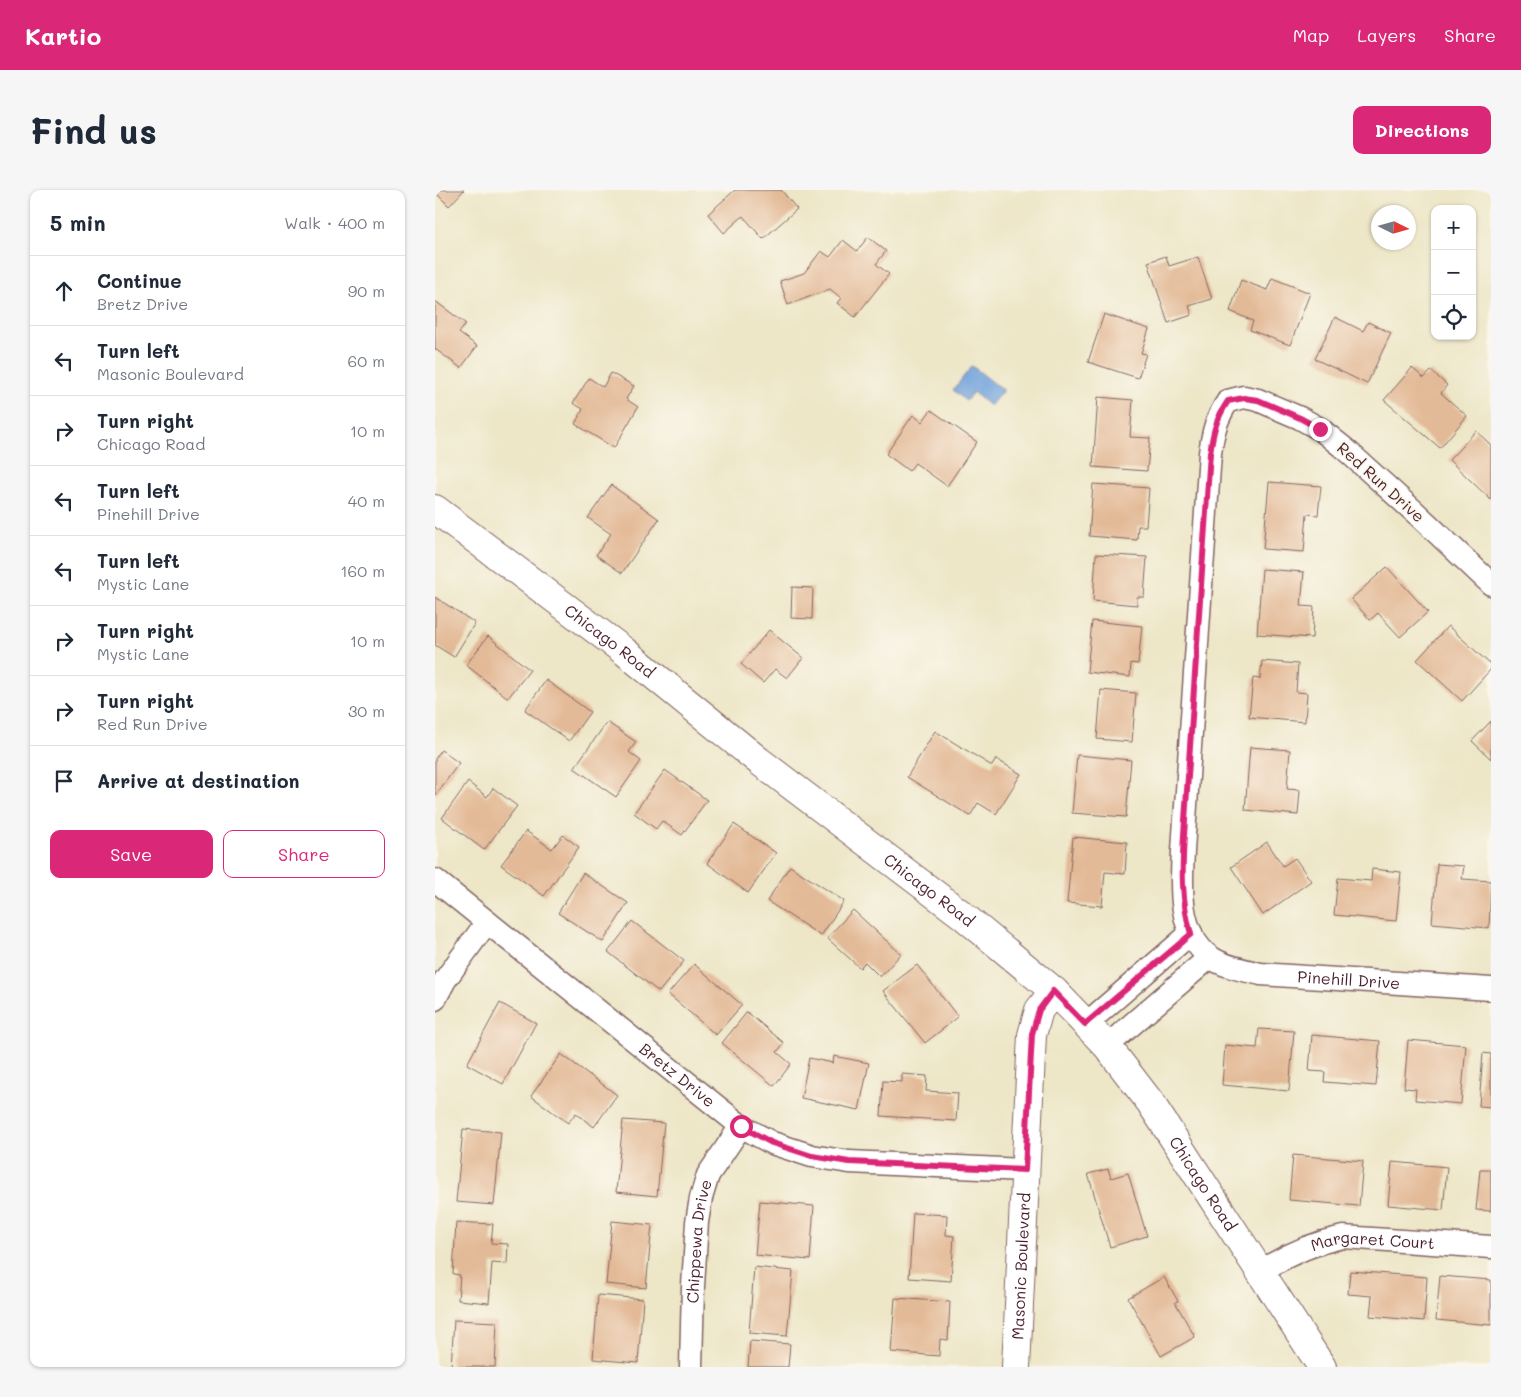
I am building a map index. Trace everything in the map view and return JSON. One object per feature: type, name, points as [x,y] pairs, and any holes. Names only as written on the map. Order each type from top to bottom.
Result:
[{"type":"street","name":"Red Run Drive","points":[[1191,934],[1185,915],[1181,877],[1209,463],[1213,431],[1219,414],[1228,401],[1244,398],[1258,400],[1320,429],[1417,514],[1491,584]]},
{"type":"street","name":"Chicago Road","points":[[435,508],[624,651],[759,761],[961,914],[1053,991],[1107,1046],[1150,1102],[1322,1367]]},
{"type":"street","name":"Bretz Drive","points":[[435,880],[741,1126],[772,1143],[812,1156],[849,1162],[1025,1170]]},
{"type":"street","points":[[435,999],[445,980],[487,922]]},
{"type":"street","name":"Pinehill Drive","points":[[1191,934],[1200,947],[1211,957],[1242,970],[1261,974],[1491,989]]},
{"type":"street","points":[[1085,1024],[1191,934]]},
{"type":"street","points":[[1107,1046],[1211,957]]},
{"type":"street","name":"Masonic Boulevard","points":[[1016,1367],[1032,1034],[1039,1010],[1053,991]]},
{"type":"street","name":"Chippewa Drive","points":[[691,1367],[697,1222],[701,1198],[708,1175],[741,1126]]},
{"type":"street","name":"Margaret Court","points":[[1260,1272],[1286,1257],[1322,1241],[1343,1237],[1491,1247]]},
{"type":"water","points":[[972,366],[1003,390],[990,406],[973,392],[966,401],[953,390]]},
{"type":"building","points":[[435,190],[464,190],[449,206]]},
{"type":"building","points":[[735,190],[781,190],[797,209],[763,239],[743,216],[724,233],[708,214]]},
{"type":"building","points":[[868,237],[886,251],[876,264],[889,274],[855,317],[837,303],[841,298],[830,289],[788,305],[780,281],[804,273],[821,251],[830,257],[843,240],[857,251]]},
{"type":"building","points":[[1166,256],[1169,266],[1198,257],[1212,299],[1189,306],[1192,315],[1168,323],[1148,262]]},
{"type":"building","points":[[1272,278],[1310,293],[1290,345],[1250,330],[1253,321],[1230,311],[1241,280],[1267,290]]},
{"type":"building","points":[[435,301],[466,324],[459,333],[477,346],[461,368],[435,349]]},
{"type":"building","points":[[1104,314],[1149,329],[1141,353],[1146,354],[1138,378],[1088,362]]},
{"type":"building","points":[[1335,317],[1363,331],[1368,322],[1391,333],[1367,384],[1315,359]]},
{"type":"building","points":[[1412,368],[1424,378],[1431,371],[1447,385],[1441,393],[1467,416],[1440,448],[1384,400]]},
{"type":"building","points":[[611,373],[634,386],[626,399],[638,407],[614,448],[575,424],[583,409],[573,403],[589,378],[603,387]]},
{"type":"building","points":[[1098,397],[1133,400],[1130,437],[1150,438],[1147,471],[1093,467]]},
{"type":"building","points":[[931,410],[977,442],[947,486],[915,463],[909,471],[886,454],[913,415],[922,422]]},
{"type":"building","points":[[1476,431],[1491,445],[1491,500],[1449,460]]},
{"type":"building","points":[[1269,482],[1321,486],[1318,515],[1307,514],[1304,552],[1263,549]]},
{"type":"building","points":[[1093,484],[1149,488],[1146,526],[1138,526],[1137,540],[1089,536]]},
{"type":"building","points":[[611,485],[659,519],[622,573],[596,555],[611,534],[588,518]]},
{"type":"building","points":[[1096,554],[1147,557],[1144,597],[1137,597],[1137,605],[1093,601]]},
{"type":"building","points":[[1387,567],[1428,612],[1400,637],[1378,613],[1370,620],[1351,599]]},
{"type":"building","points":[[1262,569],[1304,572],[1301,606],[1314,607],[1312,638],[1257,634]]},
{"type":"building","points":[[792,587],[813,588],[812,619],[791,618]]},
{"type":"building","points":[[435,597],[475,623],[454,657],[435,645]]},
{"type":"building","points":[[1092,621],[1142,626],[1138,664],[1131,663],[1130,677],[1087,672]]},
{"type":"building","points":[[1448,626],[1491,665],[1491,669],[1462,701],[1417,660]]},
{"type":"building","points":[[769,630],[803,658],[787,678],[775,669],[763,683],[741,664]]},
{"type":"building","points":[[488,636],[530,670],[508,698],[466,665]]},
{"type":"building","points":[[1262,661],[1298,664],[1296,692],[1307,693],[1305,722],[1249,717],[1253,678],[1260,679]]},
{"type":"building","points":[[546,680],[590,712],[569,741],[525,710]]},
{"type":"building","points":[[1101,690],[1136,693],[1132,742],[1097,739]]},
{"type":"building","points":[[1491,721],[1491,759],[1472,741]]},
{"type":"building","points":[[607,722],[636,742],[629,752],[641,761],[616,797],[574,768]]},
{"type":"building","points":[[935,731],[992,766],[996,759],[1021,774],[996,814],[978,803],[970,816],[907,777]]},
{"type":"building","points":[[1250,747],[1290,750],[1287,789],[1300,790],[1298,815],[1245,810]]},
{"type":"building","points":[[441,750],[459,763],[435,796],[435,759]]},
{"type":"building","points":[[1077,755],[1131,760],[1126,817],[1072,813]]},
{"type":"building","points":[[665,770],[707,800],[682,835],[662,821],[656,829],[634,813]]},
{"type":"building","points":[[468,782],[487,797],[493,788],[517,806],[484,850],[442,818]]},
{"type":"building","points":[[734,824],[776,853],[748,893],[707,863]]},
{"type":"building","points":[[526,831],[552,849],[563,835],[579,847],[544,896],[501,865]]},
{"type":"building","points":[[1073,837],[1127,842],[1125,874],[1105,872],[1102,906],[1067,903]]},
{"type":"building","points":[[1267,842],[1283,866],[1295,858],[1311,881],[1263,915],[1231,867]]},
{"type":"building","points":[[1437,864],[1464,866],[1462,879],[1491,881],[1489,928],[1432,923]]},
{"type":"building","points":[[790,866],[844,901],[821,936],[767,901]]},
{"type":"building","points":[[1372,869],[1401,872],[1396,921],[1334,915],[1338,878],[1371,881]]},
{"type":"building","points":[[583,873],[628,903],[603,942],[558,913]]},
{"type":"building","points":[[853,910],[901,954],[880,977],[865,962],[860,968],[827,938]]},
{"type":"building","points":[[632,921],[684,961],[659,992],[608,952]]},
{"type":"building","points":[[694,964],[742,1005],[716,1035],[668,994]]},
{"type":"building","points":[[917,965],[958,1017],[925,1043],[883,991]]},
{"type":"building","points":[[500,1003],[536,1023],[503,1084],[467,1064]]},
{"type":"building","points":[[747,1012],[784,1043],[777,1052],[791,1064],[774,1086],[722,1043]]},
{"type":"building","points":[[1259,1029],[1294,1031],[1289,1091],[1222,1085],[1225,1045],[1257,1048]]},
{"type":"building","points":[[1312,1035],[1380,1041],[1376,1086],[1324,1082],[1325,1072],[1309,1071]]},
{"type":"building","points":[[1408,1040],[1466,1045],[1461,1104],[1415,1100],[1416,1089],[1404,1088]]},
{"type":"building","points":[[1483,1053],[1491,1054],[1491,1107],[1479,1106]]},
{"type":"building","points":[[561,1054],[617,1095],[594,1127],[576,1113],[568,1123],[531,1096]]},
{"type":"building","points":[[834,1056],[869,1063],[859,1110],[801,1098],[809,1058],[833,1063]]},
{"type":"building","points":[[902,1074],[927,1076],[926,1091],[958,1093],[956,1121],[881,1116],[883,1081],[902,1082]]},
{"type":"building","points":[[623,1120],[664,1123],[657,1196],[616,1192]]},
{"type":"building","points":[[463,1129],[501,1132],[494,1205],[456,1202]]},
{"type":"building","points":[[1293,1155],[1363,1161],[1359,1206],[1289,1200]]},
{"type":"building","points":[[1392,1162],[1447,1167],[1443,1210],[1388,1205]]},
{"type":"building","points":[[1108,1169],[1111,1178],[1128,1173],[1147,1236],[1110,1247],[1088,1174]]},
{"type":"building","points":[[1480,1170],[1491,1170],[1491,1211],[1476,1210]]},
{"type":"building","points":[[760,1201],[814,1206],[810,1260],[755,1255]]},
{"type":"building","points":[[913,1213],[947,1215],[946,1235],[954,1236],[951,1281],[909,1278]]},
{"type":"building","points":[[612,1221],[652,1225],[646,1288],[606,1284]]},
{"type":"building","points":[[456,1222],[493,1224],[491,1243],[508,1244],[507,1264],[492,1263],[489,1303],[458,1300],[460,1275],[453,1274]]},
{"type":"building","points":[[754,1267],[793,1271],[787,1336],[749,1333]]},
{"type":"building","points":[[1350,1271],[1427,1277],[1424,1321],[1370,1316],[1372,1296],[1348,1294]]},
{"type":"building","points":[[1440,1276],[1491,1280],[1491,1325],[1436,1320]]},
{"type":"building","points":[[1164,1277],[1178,1301],[1175,1302],[1195,1337],[1161,1356],[1128,1298]]},
{"type":"building","points":[[598,1295],[643,1299],[638,1363],[593,1359]]},
{"type":"building","points":[[895,1298],[950,1302],[948,1340],[940,1339],[939,1356],[891,1352]]},
{"type":"building","points":[[454,1320],[497,1322],[495,1367],[451,1367]]},
{"type":"building","points":[[750,1341],[790,1344],[788,1367],[748,1367]]},
{"type":"route","points":[[741,1126],[772,1143],[812,1156],[849,1162],[1025,1170],[1032,1034],[1039,1010],[1053,991],[1085,1024],[1191,934],[1185,915],[1181,877],[1210,453],[1213,431],[1219,414],[1228,401],[1244,398],[1258,400],[1277,407],[1320,429]]}]
